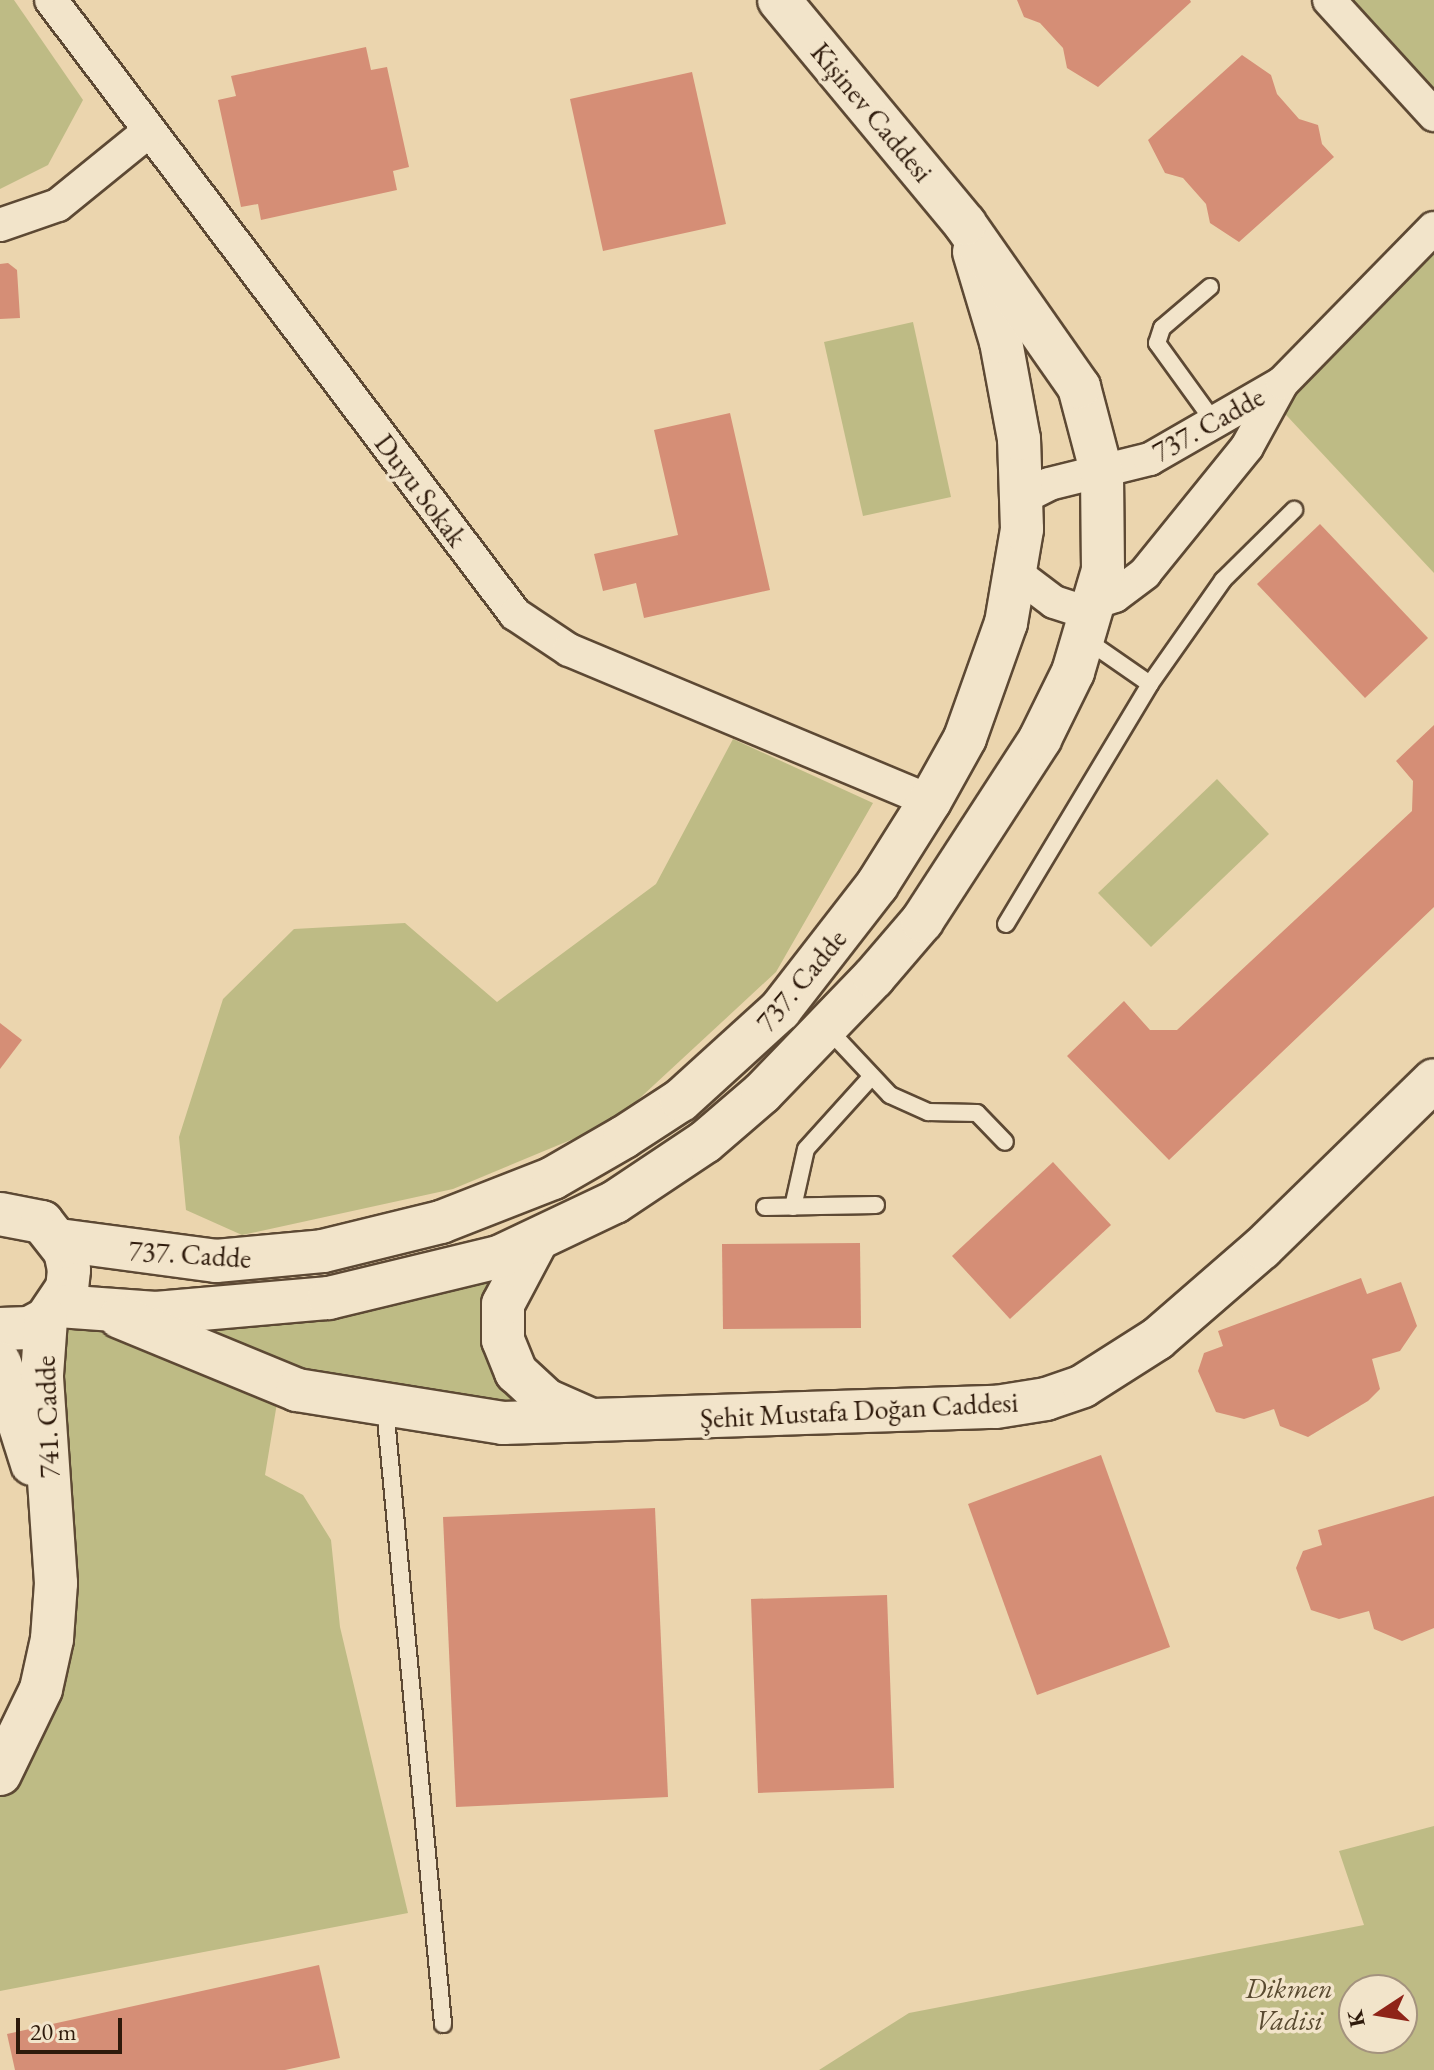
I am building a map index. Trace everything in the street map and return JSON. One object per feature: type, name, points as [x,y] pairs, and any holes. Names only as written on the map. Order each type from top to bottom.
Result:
[{"type":"street","name":"Duyu Sokak","points":[[51,0],[515,614],[538,635],[930,801]]},
{"type":"street","name":"Kişinev Caddesi","points":[[779,0],[965,224],[1079,387],[1102,474],[1103,570],[1088,622]]},
{"type":"street","points":[[1329,0],[1432,109]]},
{"type":"street","points":[[0,225],[58,205],[149,131]]},
{"type":"street","name":"Kişinev Caddesi","points":[[965,224],[1001,342],[1019,439],[1022,498]]},
{"type":"street","name":"737. Cadde","points":[[2,1212],[42,1222],[59,1240],[159,1257],[271,1259],[441,1222],[553,1178],[670,1107],[731,1059],[820,962],[930,801],[988,682],[1017,574],[1022,498],[1049,484],[1102,474],[1179,445],[1282,383],[1434,228]]},
{"type":"street","name":"737. Cadde","points":[[0,1329],[29,1328],[52,1312],[216,1311],[315,1300],[442,1273],[536,1242],[615,1202],[693,1151],[827,1028],[922,921],[980,836],[1040,739],[1088,622],[1170,545],[1247,447],[1282,383]]},
{"type":"street","points":[[1017,574],[1054,602],[1075,609],[1088,622]]},
{"type":"street","name":"Şehit Mustafa Doğan Caddesi","points":[[105,1310],[226,1366],[297,1390],[385,1408],[503,1423],[598,1423],[996,1407],[1083,1386],[1157,1339],[1245,1264],[1434,1080]]},
{"type":"street","points":[[52,1312],[69,1270],[59,1240]]},
{"type":"street","name":"Şehit Mustafa Doğan Caddesi","points":[[536,1242],[503,1304],[503,1340],[516,1372],[546,1400],[598,1423]]},
{"type":"street","name":"741. Cadde","points":[[0,1774],[41,1689],[52,1639],[56,1583],[49,1514],[52,1312]]},
{"type":"street","name":"741. Cadde","points":[[0,1363],[49,1514]]},
{"type":"lane","points":[[1210,287],[1162,328],[1157,343],[1215,423]]},
{"type":"lane","points":[[1006,924],[1150,684],[1223,580],[1294,510]]},
{"type":"lane","points":[[1088,622],[1150,684]]},
{"type":"lane","points":[[827,1028],[871,1077],[915,1109],[977,1113],[1005,1142]]},
{"type":"lane","points":[[793,1207],[806,1149],[871,1077]]},
{"type":"lane","points":[[765,1207],[876,1205]]},
{"type":"lane","points":[[385,1408],[443,2024]]},
{"type":"green space","points":[[0,0],[14,0],[83,100],[48,165],[0,189]]},
{"type":"green space","points":[[1329,0],[1434,0],[1434,115]]},
{"type":"green space","points":[[1434,228],[1434,573],[1273,401]]},
{"type":"green space","points":[[913,322],[951,497],[863,516],[824,342]]},
{"type":"green space","points":[[733,739],[873,803],[776,972],[614,1122],[453,1189],[242,1235],[186,1210],[179,1137],[223,999],[294,929],[405,923],[497,1002],[656,884]]},
{"type":"green space","points":[[1217,779],[1269,834],[1151,947],[1098,893]]},
{"type":"green space","points":[[499,1257],[503,1340],[598,1423],[280,1385],[265,1475],[303,1495],[331,1540],[340,1627],[408,1913],[0,1991],[0,1774],[41,1689],[46,1319]]},
{"type":"green space","name":"Dikmen Vadisi","points":[[1434,1826],[1434,2070],[819,2070],[909,2013],[1364,1925],[1339,1851]]},
{"type":"building","points":[[1017,0],[1191,2],[1098,87],[1067,68],[1063,48],[1040,23],[1024,17]]},
{"type":"building","points":[[366,47],[371,70],[387,67],[409,167],[393,171],[397,190],[261,220],[258,204],[241,207],[218,100],[236,96],[231,76]]},
{"type":"building","points":[[1242,55],[1271,75],[1277,94],[1299,119],[1318,125],[1322,144],[1334,157],[1239,242],[1210,223],[1206,204],[1183,178],[1165,173],[1148,140]]},
{"type":"building","points":[[692,72],[726,224],[603,251],[570,99]]},
{"type":"building","points":[[8,263],[17,270],[20,318],[0,319],[0,264]]},
{"type":"building","points":[[730,413],[770,590],[644,618],[636,583],[603,591],[594,554],[678,535],[654,430]]},
{"type":"building","points":[[1320,524],[1428,638],[1365,698],[1257,584]]},
{"type":"building","points":[[1434,725],[1434,907],[1169,1160],[1067,1056],[1124,1001],[1150,1030],[1177,1030],[1412,811],[1413,781],[1396,761]]},
{"type":"building","points":[[0,1023],[22,1040],[0,1069]]},
{"type":"building","points":[[1053,1162],[1111,1225],[1010,1319],[952,1256]]},
{"type":"building","points":[[860,1243],[861,1328],[723,1329],[722,1244]]},
{"type":"building","points":[[1361,1278],[1367,1294],[1401,1282],[1417,1326],[1400,1351],[1372,1359],[1380,1389],[1368,1401],[1308,1437],[1280,1426],[1274,1409],[1244,1419],[1216,1412],[1198,1371],[1204,1353],[1223,1346],[1218,1331]]},
{"type":"building","points":[[1101,1455],[1170,1647],[1037,1695],[968,1504]]},
{"type":"building","points":[[1434,1496],[1434,1628],[1402,1641],[1374,1629],[1369,1611],[1339,1619],[1311,1610],[1296,1568],[1303,1551],[1322,1545],[1318,1530]]},
{"type":"building","points":[[655,1508],[668,1797],[456,1807],[443,1517]]},
{"type":"building","points":[[887,1595],[894,1788],[758,1793],[751,1599]]},
{"type":"building","points":[[319,1965],[340,2058],[285,2070],[15,2070],[7,2034]]}]
